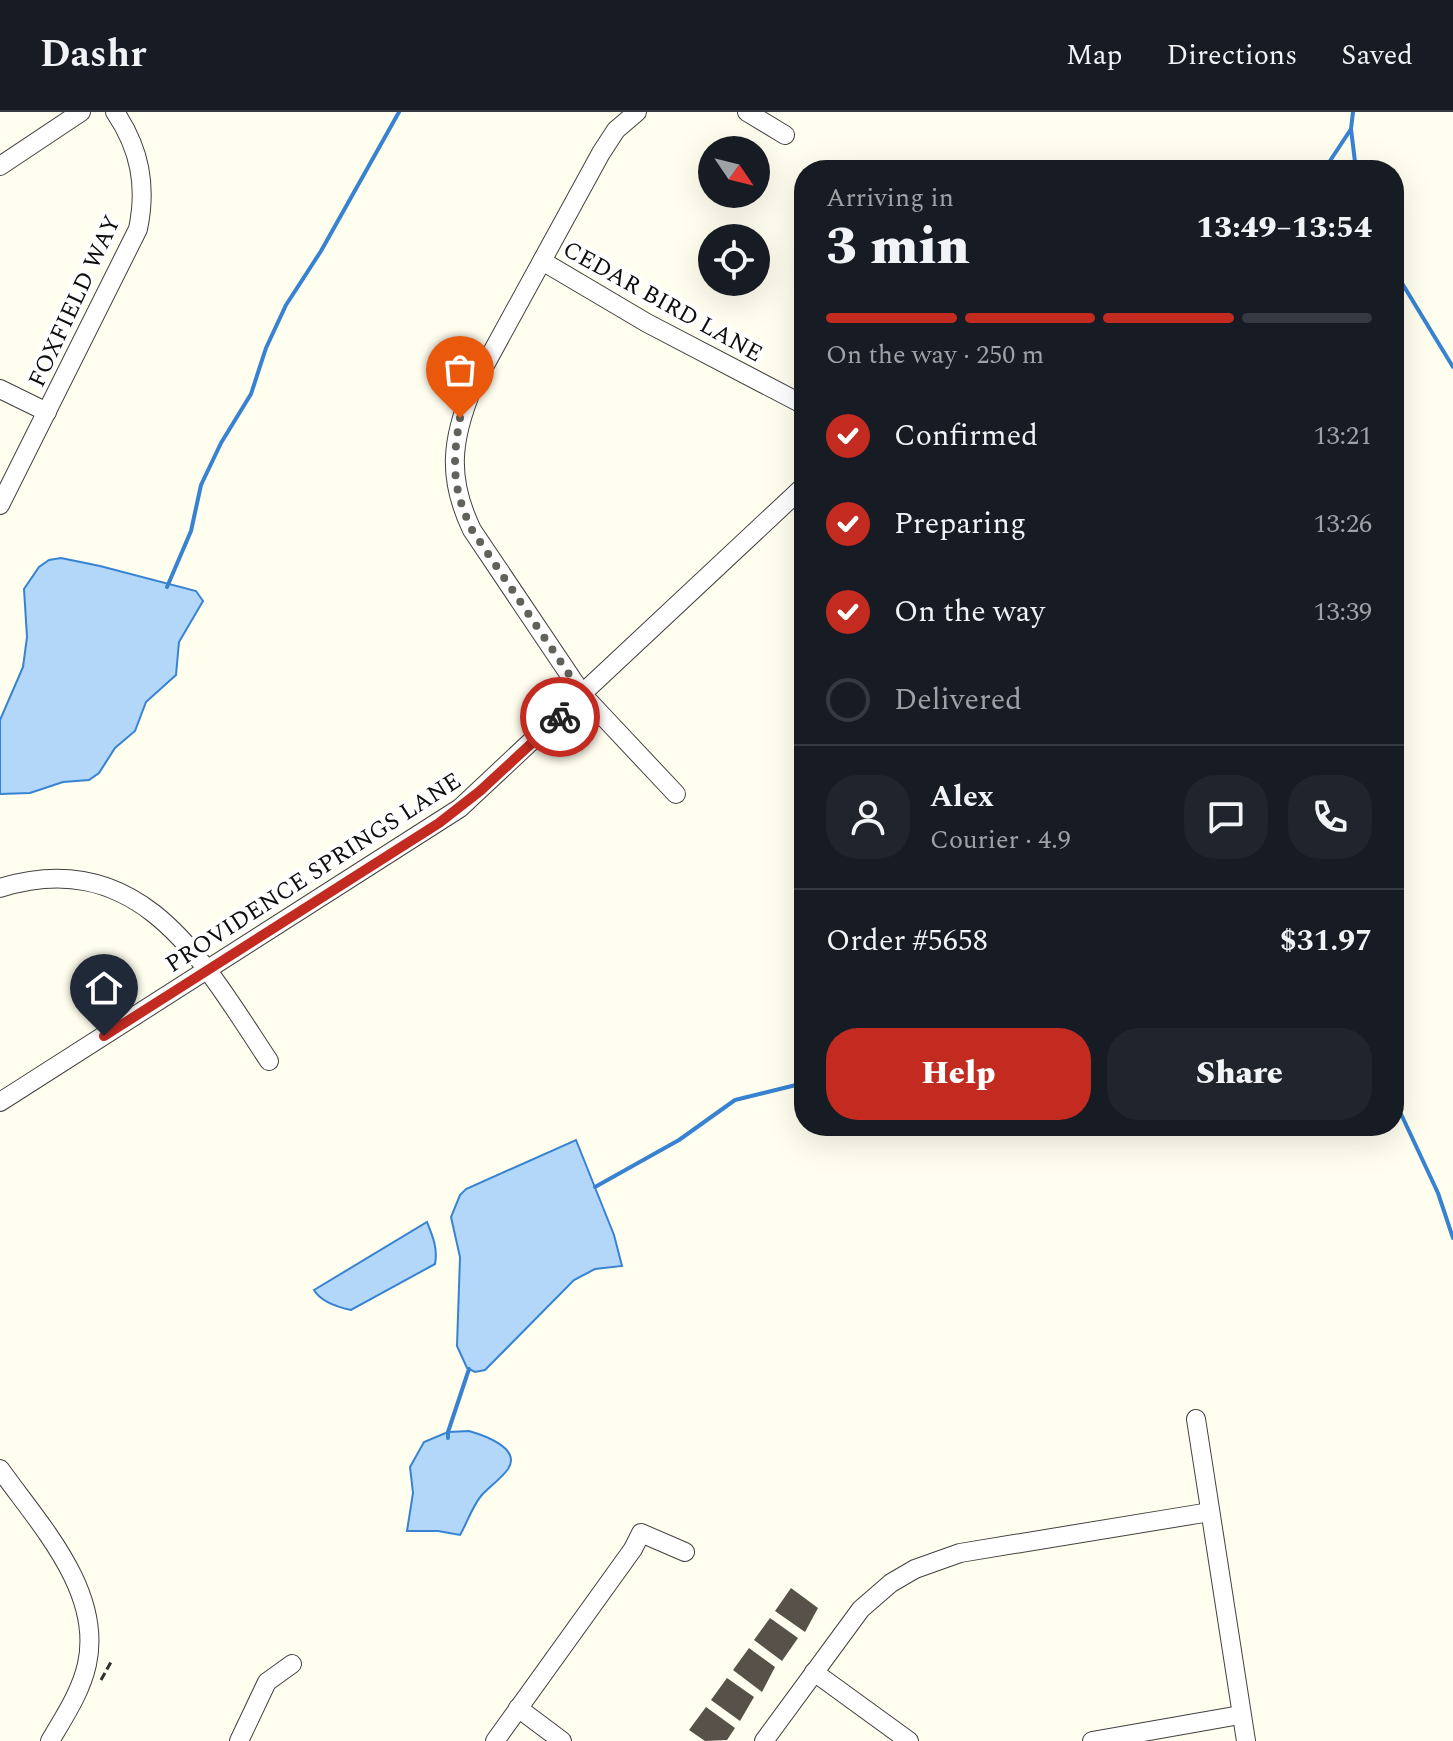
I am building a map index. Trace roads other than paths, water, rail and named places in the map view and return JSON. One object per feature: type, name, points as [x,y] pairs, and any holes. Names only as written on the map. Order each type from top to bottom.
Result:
[{"type":"street","points":[[0,166],[81,112]]},
{"type":"street","name":"FOXFIELD WAY","points":[[0,505],[138,229],[143,205],[139,163],[133,144],[115,112]]},
{"type":"street","points":[[637,112],[616,130],[601,153],[473,387],[460,418],[454,480],[459,504],[472,530],[583,695],[676,794]]},
{"type":"street","points":[[747,112],[785,135]]},
{"type":"street","name":"CEDAR BIRD LANE","points":[[542,261],[647,323],[794,400]]},
{"type":"street","points":[[0,389],[47,412]]},
{"type":"street","name":"PROVIDENCE SPRINGS LANE","points":[[0,1102],[439,823],[480,791],[794,495]]},
{"type":"street","points":[[0,888],[38,880],[68,880],[120,892],[164,920],[208,970],[269,1061]]},
{"type":"street","points":[[1196,1419],[1246,1741]]},
{"type":"street","points":[[0,1469],[72,1573],[89,1619],[87,1664],[56,1739]]},
{"type":"street","points":[[764,1741],[861,1609],[891,1583],[915,1569],[960,1553],[1210,1512]]},
{"type":"street","points":[[495,1741],[633,1549],[641,1533],[685,1552]]},
{"type":"street","points":[[239,1741],[267,1682],[292,1664]]},
{"type":"street","points":[[814,1672],[909,1741]]},
{"type":"street","points":[[518,1708],[562,1741]]},
{"type":"street","points":[[1092,1741],[1240,1715]]},
{"type":"water","points":[[61,558],[196,591],[203,601],[179,642],[176,675],[146,702],[135,731],[115,748],[99,773],[89,780],[63,782],[30,793],[0,794],[0,720],[23,667],[27,637],[24,589],[39,567],[49,560]]},
{"type":"water","points":[[576,1140],[614,1235],[622,1266],[595,1269],[574,1280],[485,1370],[475,1372],[467,1368],[457,1346],[460,1257],[451,1217],[460,1195],[466,1189]]},
{"type":"water","points":[[427,1222],[435,1248],[435,1264],[351,1310],[325,1301],[314,1290]]},
{"type":"water","points":[[469,1431],[491,1439],[506,1449],[511,1462],[508,1469],[478,1500],[460,1535],[407,1531],[413,1493],[410,1467],[424,1442],[448,1432]]},
{"type":"waterway","points":[[167,587],[191,531],[201,485],[221,443],[251,394],[266,348],[286,305],[321,251],[399,112]]},
{"type":"waterway","points":[[1353,112],[1351,129],[1355,160]]},
{"type":"waterway","points":[[1331,160],[1351,129]]},
{"type":"waterway","points":[[1404,286],[1453,367]]},
{"type":"waterway","points":[[595,1187],[679,1140],[735,1100],[794,1085]]},
{"type":"waterway","points":[[1404,1120],[1438,1193],[1453,1238]]},
{"type":"waterway","points":[[448,1438],[469,1369]]}]
